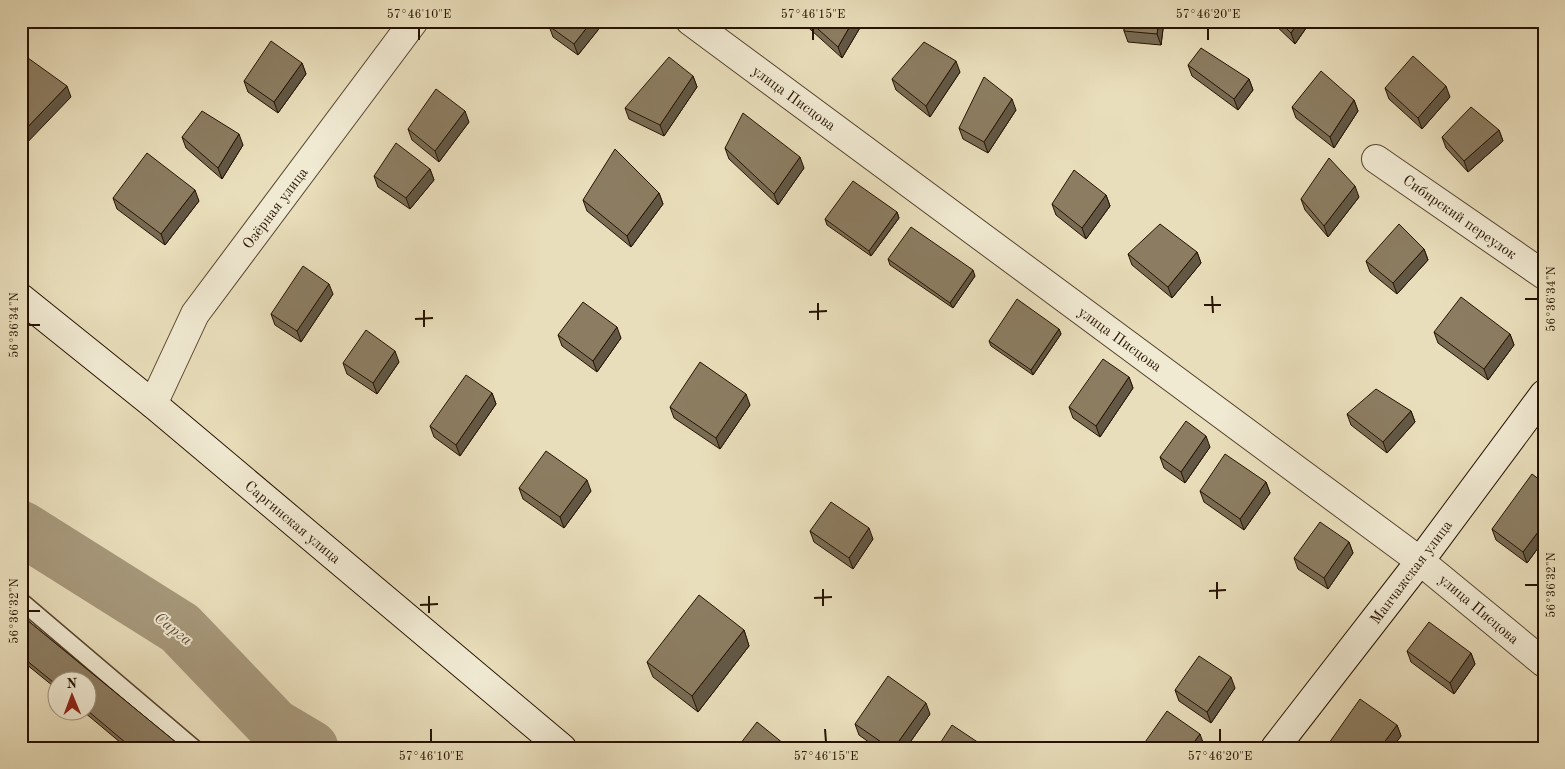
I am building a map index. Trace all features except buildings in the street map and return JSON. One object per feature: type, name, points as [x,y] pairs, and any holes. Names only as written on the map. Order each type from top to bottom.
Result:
[{"type":"street","name":"Озёрная улица","points":[[152,404],[195,314],[414,21]]},
{"type":"street","name":"улица Писцова","points":[[690,21],[1420,561],[1544,663]]},
{"type":"street","name":"Сибирский переулок","points":[[1376,159],[1544,275]]},
{"type":"street","name":"Саргинская улица","points":[[21,298],[152,404],[562,748]]},
{"type":"street","name":"Манчажская улица","points":[[1275,748],[1420,561],[1544,394]]},
{"type":"street","points":[[527,719],[538,748]]},
{"type":"lane","points":[[21,601],[194,748]]},
{"type":"waterway","name":"Сарга","points":[[21,528],[180,628],[274,726],[311,748]]}]
